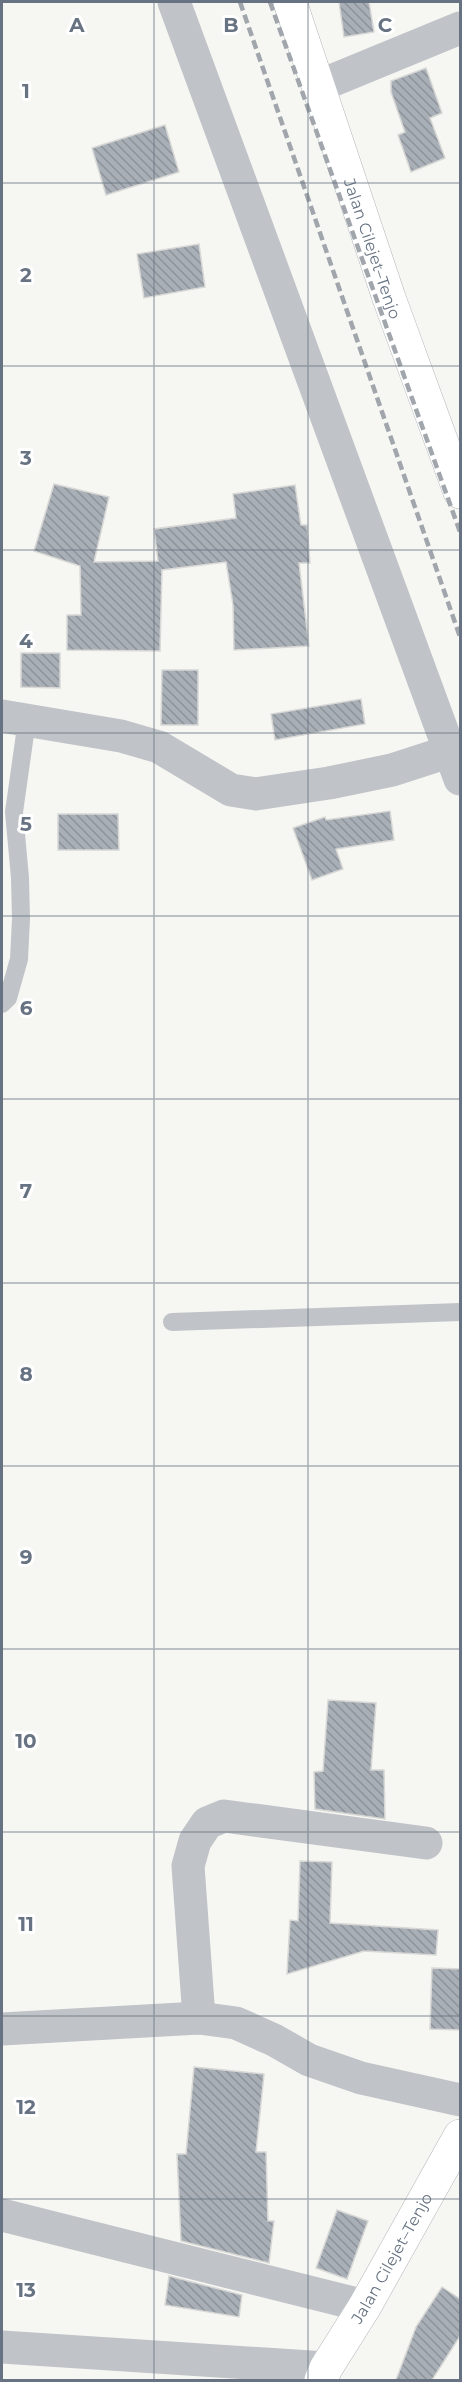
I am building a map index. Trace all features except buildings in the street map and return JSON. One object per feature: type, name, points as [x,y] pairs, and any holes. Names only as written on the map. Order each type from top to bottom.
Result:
[{"type":"main road","name":"Jalan Cilejet–Tenjo","points":[[290,2],[389,298],[460,492]]},
{"type":"main road","name":"Jalan Cilejet–Tenjo","points":[[324,2374],[365,2306],[460,2136]]},
{"type":"street","points":[[14,718],[121,736],[159,747],[231,790],[256,794],[457,760],[174,2]]},
{"type":"street","points":[[319,86],[460,28]]},
{"type":"street","points":[[199,2019],[188,1866],[195,1841],[207,1823],[224,1816],[426,1844]]},
{"type":"street","points":[[2,2029],[199,2019],[236,2023],[274,2040],[309,2060],[361,2078],[460,2100]]},
{"type":"street","points":[[2,2215],[365,2306]]},
{"type":"street","points":[[2,2347],[324,2374]]},
{"type":"lane","points":[[2,1004],[8,998],[19,959],[21,919],[14,812],[14,718]]},
{"type":"lane","points":[[172,1322],[460,1312]]},
{"type":"railway","points":[[240,2],[460,637]]},
{"type":"railway","points":[[270,2],[460,532]]}]
